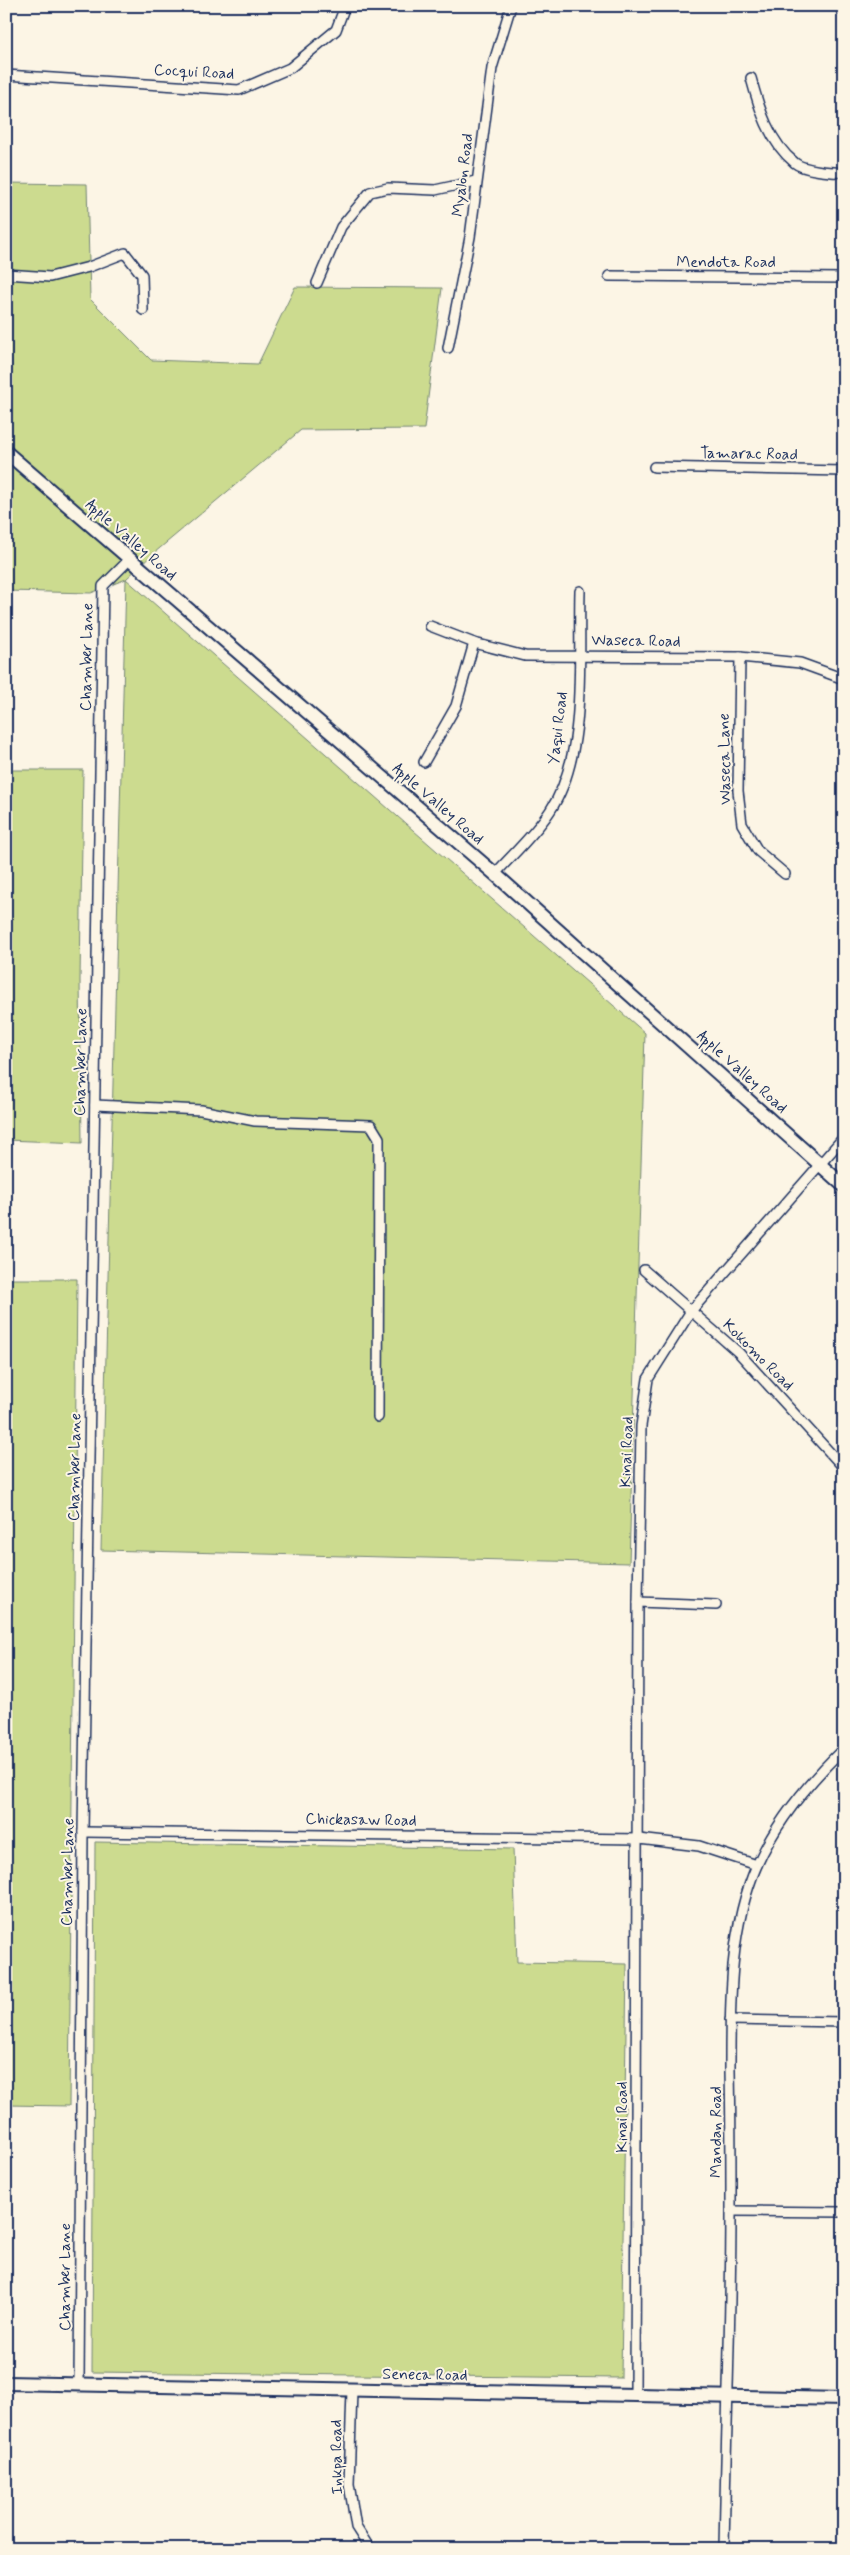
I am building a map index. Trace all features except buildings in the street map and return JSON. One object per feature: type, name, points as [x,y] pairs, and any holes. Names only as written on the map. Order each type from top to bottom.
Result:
[{"type":"main road","name":"Apple Valley Road","points":[[6,452],[494,874],[844,1186]]},
{"type":"main road","name":"Seneca Road","points":[[6,2383],[844,2399]]},
{"type":"street","name":"Cocqui Road","points":[[6,75],[239,90],[290,68],[336,30],[345,6]]},
{"type":"street","name":"Myalon Road","points":[[448,348],[470,238],[492,68],[511,6]]},
{"type":"street","points":[[836,6],[844,11]]},
{"type":"street","points":[[751,78],[759,109],[776,141],[796,164],[831,173],[844,172]]},
{"type":"street","points":[[317,283],[341,227],[370,192],[388,188],[435,190],[476,180]]},
{"type":"street","points":[[6,274],[50,277],[89,267],[125,253],[142,275],[143,310]]},
{"type":"street","name":"Mendota Road","points":[[609,276],[844,278]]},
{"type":"street","name":"Tamarac Road","points":[[654,467],[844,471]]},
{"type":"street","name":"Chamber Lane","points":[[79,2384],[83,1832],[104,586],[129,560]]},
{"type":"street","name":"Yaqui Road","points":[[494,874],[550,811],[571,767],[577,718],[580,591]]},
{"type":"street","name":"Waseca Road","points":[[430,626],[474,643],[526,656],[740,657],[800,664],[844,679]]},
{"type":"street","points":[[424,762],[456,706],[474,643]]},
{"type":"street","name":"Waseca Lane","points":[[740,657],[738,791],[742,824],[758,851],[785,874]]},
{"type":"street","points":[[95,1105],[200,1110],[255,1121],[371,1125],[378,1138],[378,1417]]},
{"type":"street","name":"Kinai Road","points":[[635,2395],[639,1839],[638,1602],[641,1426],[648,1378],[691,1311],[844,1137]]},
{"type":"street","name":"Kokomo Road","points":[[644,1270],[739,1353],[844,1468]]},
{"type":"street","points":[[638,1602],[716,1605]]},
{"type":"street","name":"Mandan Road","points":[[724,2549],[731,2212],[730,2020],[733,1957],[743,1911],[757,1864],[792,1804],[816,1775],[844,1748]]},
{"type":"street","name":"Chickasaw Road","points":[[83,1832],[639,1839]]},
{"type":"street","points":[[639,1839],[699,1846],[757,1864]]},
{"type":"street","points":[[730,2020],[844,2022]]},
{"type":"street","points":[[731,2212],[844,2212]]},
{"type":"street","name":"Inkpa Road","points":[[352,2390],[349,2484],[356,2527],[370,2549]]},
{"type":"green space","points":[[6,183],[87,184],[90,299],[151,360],[258,364],[295,287],[442,288],[424,429],[301,430],[154,553],[126,579],[91,593],[6,591]]},
{"type":"green space","points":[[126,579],[645,1033],[629,1563],[101,1550]]},
{"type":"green space","points":[[6,770],[83,770],[80,980],[82,1143],[6,1140]]},
{"type":"green space","points":[[6,1279],[77,1279],[69,2106],[6,2105]]},
{"type":"green space","points":[[95,1842],[513,1849],[517,1962],[627,1964],[621,2378],[92,2372]]}]
